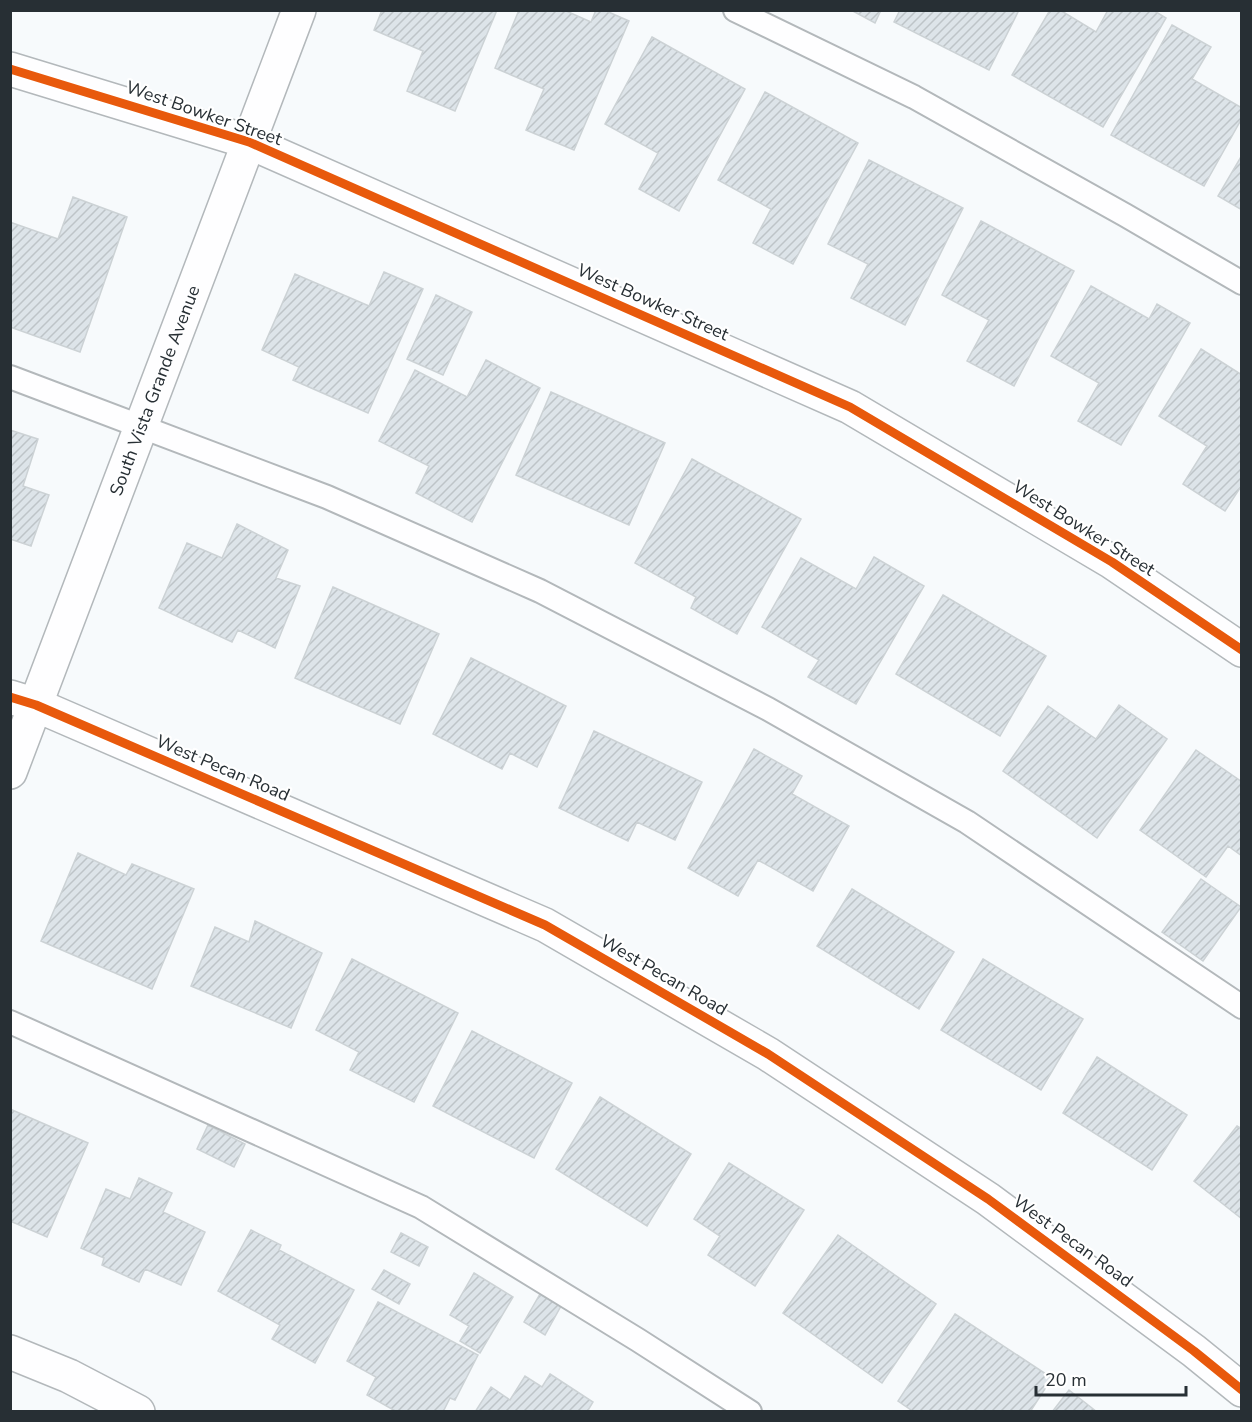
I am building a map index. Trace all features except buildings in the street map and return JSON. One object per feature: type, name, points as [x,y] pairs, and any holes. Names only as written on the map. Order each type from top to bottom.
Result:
[{"type":"street","name":"South Vista Grande Avenue","points":[[10,772],[23,701],[141,428],[299,10]]},
{"type":"street","name":"West Bowker Street","points":[[10,69],[249,142],[850,407],[1112,562],[1242,650]]},
{"type":"street","name":"West Pecan Road","points":[[23,701],[545,925],[768,1054],[978,1193],[1194,1351],[1242,1390]]},
{"type":"street","points":[[10,1352],[69,1376],[138,1412]]},
{"type":"lane","points":[[735,10],[914,97],[1242,283]]},
{"type":"lane","points":[[10,377],[327,497],[540,591],[768,709],[967,822],[1242,1007]]},
{"type":"lane","points":[[10,1022],[420,1208],[638,1340],[750,1412]]},
{"type":"cycle path","points":[[10,69],[249,142],[850,407],[1112,562],[1242,650]]},
{"type":"cycle path","points":[[10,697],[36,705],[545,925],[768,1054],[988,1199],[1194,1351],[1242,1390]]}]
